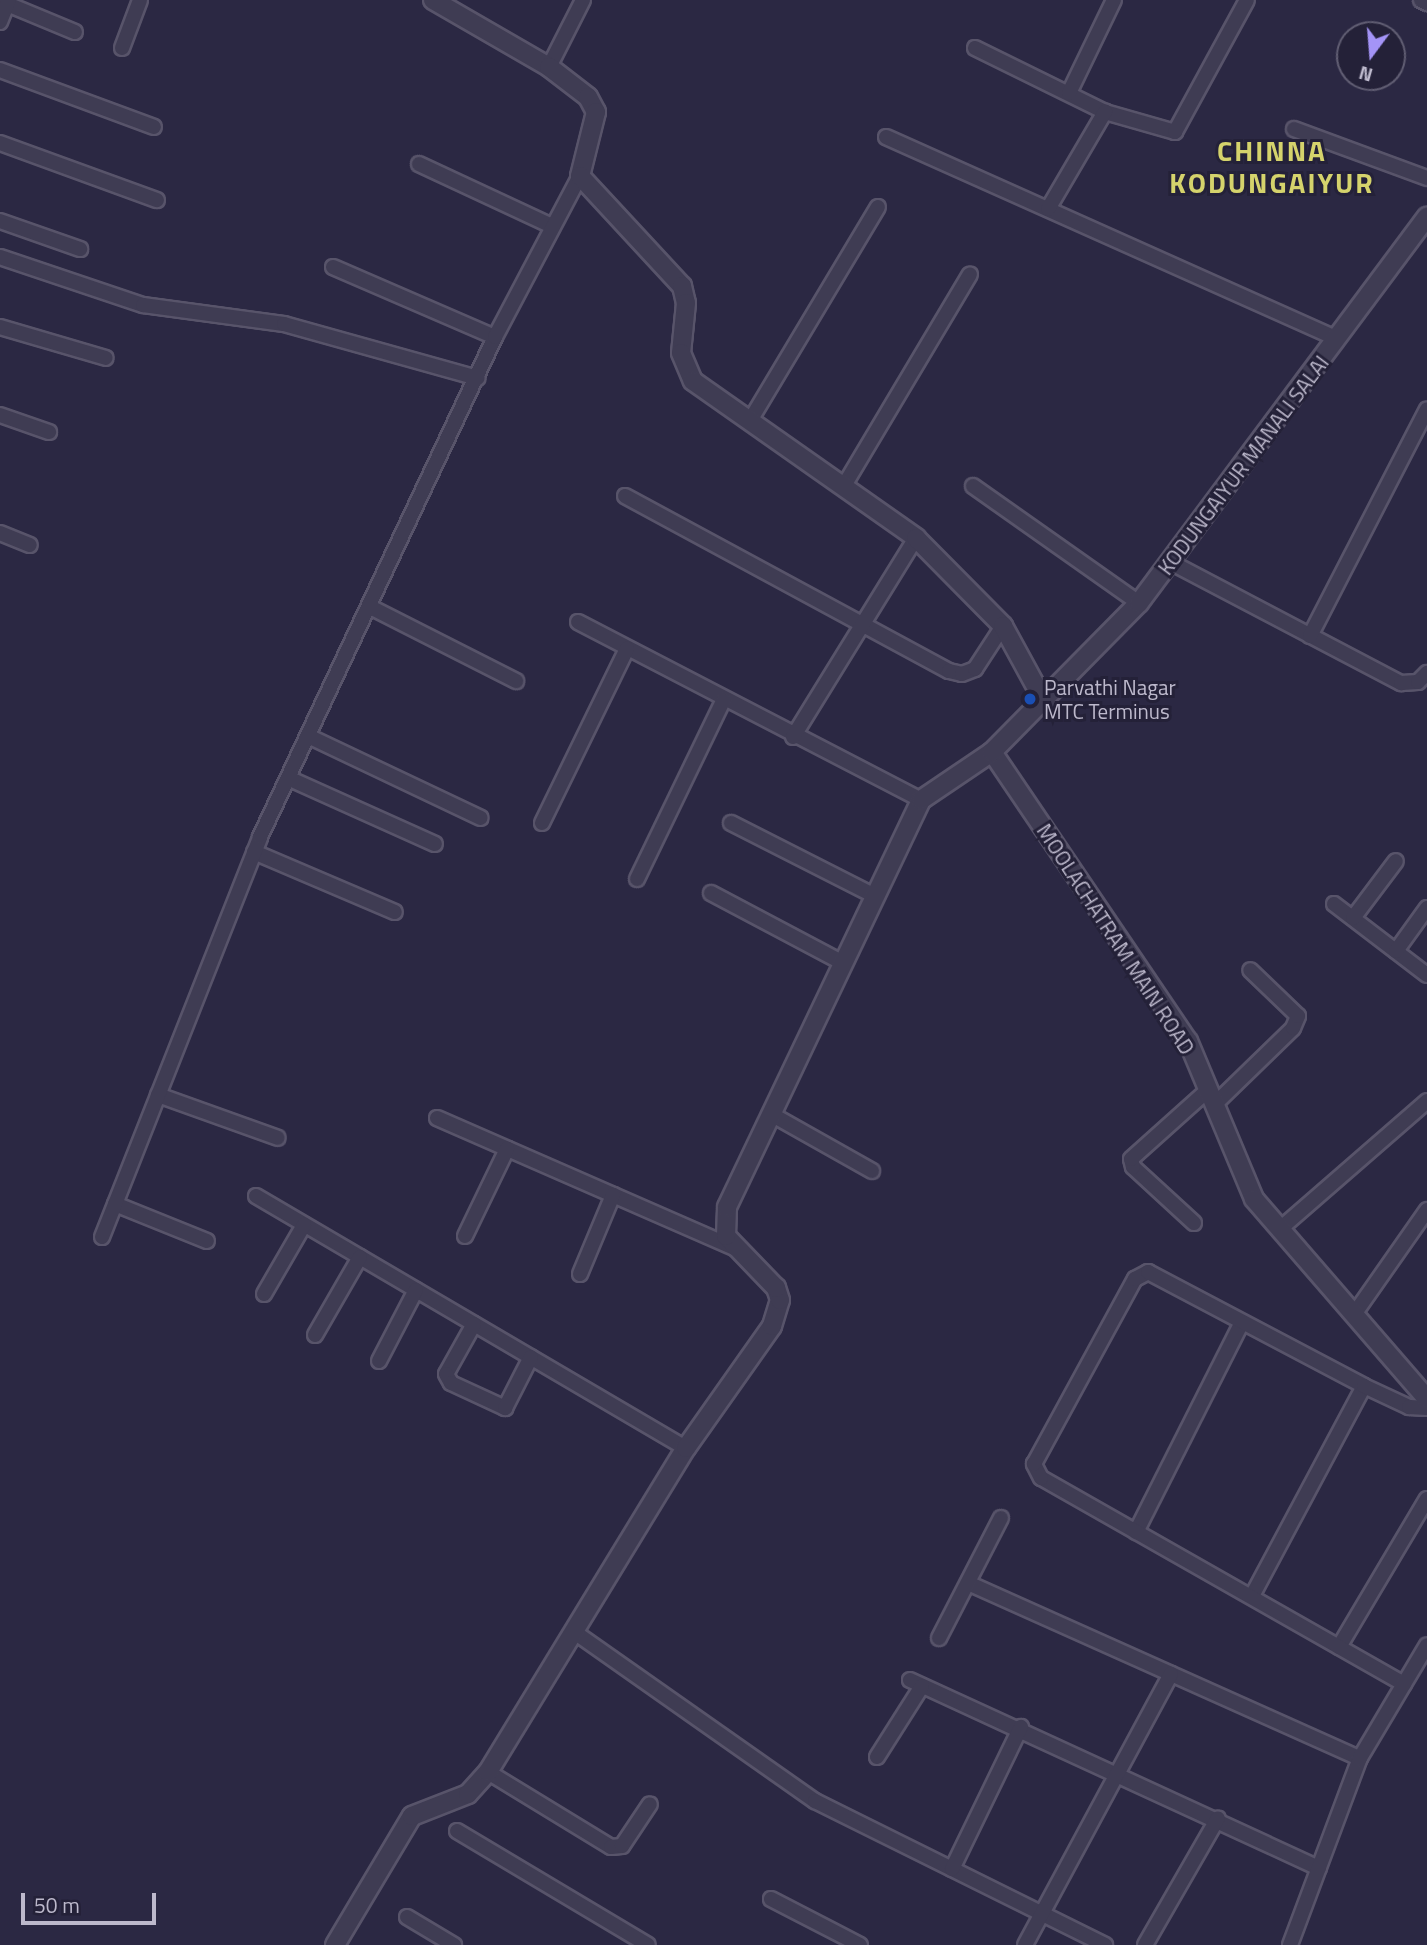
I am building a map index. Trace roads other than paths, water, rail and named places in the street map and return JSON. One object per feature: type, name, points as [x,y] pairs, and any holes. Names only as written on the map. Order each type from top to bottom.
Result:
[{"type":"street","points":[[122,48],[140,0]]},
{"type":"street","points":[[102,1237],[254,852],[495,337],[580,176],[596,111],[588,97],[549,67],[433,0]]},
{"type":"street","points":[[549,67],[583,0]]},
{"type":"street","points":[[1069,93],[1114,0]]},
{"type":"street","points":[[975,48],[1105,112],[1175,132],[1247,0]]},
{"type":"street","points":[[1421,0],[1427,3]]},
{"type":"street","points":[[0,22],[5,1],[75,32]]},
{"type":"street","points":[[0,70],[154,127]]},
{"type":"street","points":[[1048,209],[1105,112]]},
{"type":"street","points":[[1294,129],[1427,178]]},
{"type":"street","points":[[886,137],[1337,339]]},
{"type":"street","points":[[0,143],[157,200]]},
{"type":"street","points":[[419,164],[552,226]]},
{"type":"street","points":[[580,176],[682,286],[686,303],[681,353],[693,381],[845,484],[916,538],[1003,626],[1045,703]]},
{"type":"street","points":[[751,419],[878,207]]},
{"type":"street","name":"KODUNGAIYUR MANALI SALAI","points":[[921,800],[992,752],[1045,703],[1139,603],[1172,563],[1427,216]]},
{"type":"street","points":[[0,221],[80,249]]},
{"type":"street","points":[[0,257],[143,304],[295,327],[478,378]]},
{"type":"street","points":[[332,267],[495,337]]},
{"type":"street","points":[[845,484],[970,274]]},
{"type":"street","points":[[0,327],[106,358]]},
{"type":"street","points":[[1310,636],[1427,409]]},
{"type":"street","points":[[0,415],[49,432]]},
{"type":"street","points":[[973,486],[1139,603]]},
{"type":"street","points":[[625,496],[863,625],[961,674],[975,669],[1003,626]]},
{"type":"street","points":[[0,533],[30,545]]},
{"type":"street","points":[[793,737],[916,538]]},
{"type":"street","points":[[1172,563],[1401,683],[1418,682],[1427,673]]},
{"type":"street","points":[[370,607],[516,681]]},
{"type":"street","points":[[335,1945],[412,1816],[468,1794],[488,1772],[686,1448],[778,1313],[776,1288],[734,1248],[726,1236],[727,1207],[921,800],[723,701],[578,622]]},
{"type":"street","points":[[541,823],[627,649]]},
{"type":"street","points":[[637,879],[723,701]]},
{"type":"street","points":[[308,736],[481,818]]},
{"type":"street","name":"MOOLACHATRAM MAIN ROAD","points":[[992,752],[1188,1041],[1254,1199],[1355,1312],[1427,1399]]},
{"type":"street","points":[[288,778],[435,845]]},
{"type":"street","points":[[731,823],[875,896]]},
{"type":"street","points":[[254,852],[396,912]]},
{"type":"street","points":[[1353,918],[1396,861]]},
{"type":"street","points":[[711,892],[843,963]]},
{"type":"street","points":[[1334,904],[1427,975]]},
{"type":"street","points":[[1396,951],[1427,908]]},
{"type":"street","points":[[1194,1223],[1132,1167],[1131,1158],[1212,1097],[1293,1028],[1298,1016],[1250,970]]},
{"type":"street","points":[[158,1095],[278,1138]]},
{"type":"street","points":[[1280,1229],[1427,1101]]},
{"type":"street","points":[[771,1114],[872,1171]]},
{"type":"street","points":[[437,1118],[734,1248]]},
{"type":"street","points":[[465,1236],[508,1149]]},
{"type":"street","points":[[580,1274],[613,1195]]},
{"type":"street","points":[[256,1196],[686,1448]]},
{"type":"street","points":[[115,1204],[207,1241]]},
{"type":"street","points":[[1355,1312],[1427,1210]]},
{"type":"street","points":[[264,1294],[304,1224]]},
{"type":"street","points":[[315,1335],[360,1257]]},
{"type":"street","points":[[1404,1684],[1041,1478],[1034,1464],[1037,1454],[1141,1274],[1158,1276],[1364,1386],[1409,1407],[1427,1408]]},
{"type":"street","points":[[379,1361],[416,1290]]},
{"type":"street","points":[[1136,1532],[1242,1322]]},
{"type":"street","points":[[474,1324],[446,1374],[451,1383],[505,1408],[531,1357]]},
{"type":"street","points":[[1252,1596],[1364,1386]]},
{"type":"street","points":[[1339,1647],[1427,1499]]},
{"type":"street","points":[[939,1638],[1001,1518]]},
{"type":"street","points":[[968,1583],[1360,1758]]},
{"type":"street","points":[[573,1631],[815,1801],[1105,1945]]},
{"type":"street","points":[[1290,1945],[1360,1758],[1427,1645]]},
{"type":"street","points":[[1025,1945],[1171,1674]]},
{"type":"street","points":[[877,1757],[916,1683],[1021,1727],[1319,1868]]},
{"type":"street","points":[[952,1869],[1021,1727]]},
{"type":"street","points":[[488,1772],[611,1847],[622,1846],[650,1804]]},
{"type":"street","points":[[1145,1945],[1218,1818]]},
{"type":"street","points":[[457,1831],[648,1945]]},
{"type":"street","points":[[771,1899],[860,1945]]},
{"type":"street","points":[[407,1917],[454,1945]]},
{"type":"place","name":"Parvathi Nagar MTC Terminus","points":[[1030,699]]},
{"type":"district","name":"CHINNA KODUNGAIYUR","points":[[1272,167]]}]
